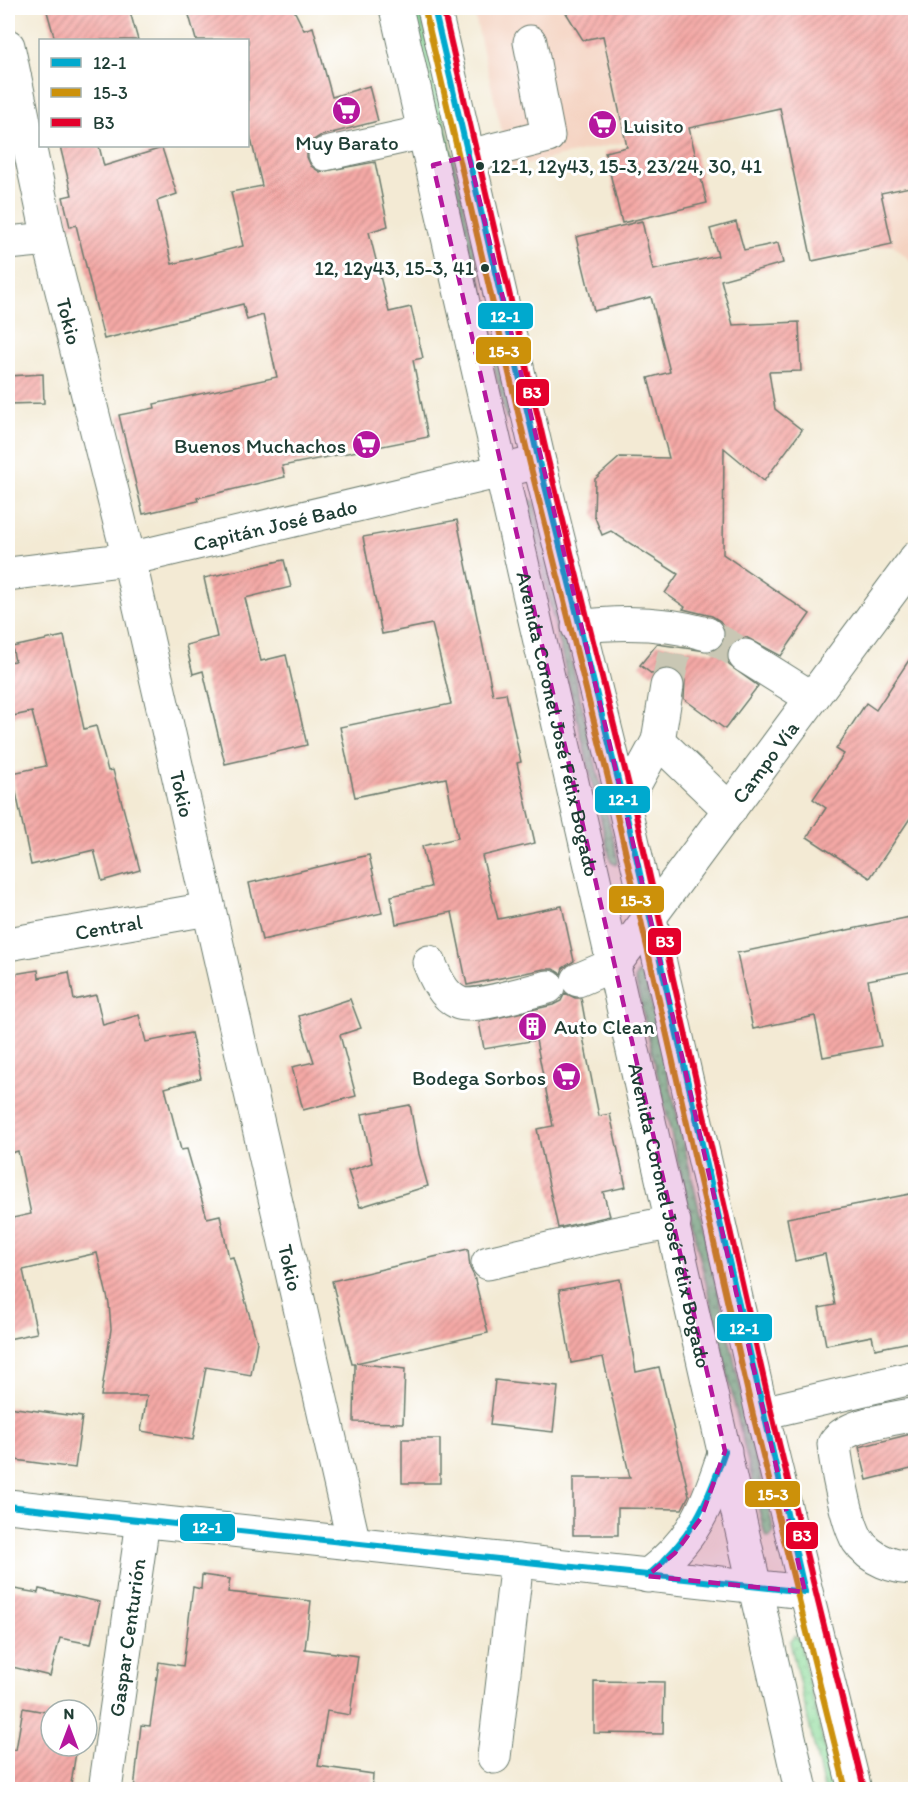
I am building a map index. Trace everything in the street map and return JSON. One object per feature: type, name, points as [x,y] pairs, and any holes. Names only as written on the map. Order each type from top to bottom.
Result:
[{"type":"street","name":"Avenida Coronel José Félix Bogado","points":[[396,8],[674,1222],[801,1790]]},
{"type":"street","name":"Avenida Coronel José Félix Bogado","points":[[434,8],[578,627],[624,804],[762,1413],[855,1790]]},
{"type":"street","points":[[433,165],[548,136],[530,42]]},
{"type":"street","name":"Tokio","points":[[8,46],[49,239],[129,559],[354,1544]]},
{"type":"street","points":[[325,154],[425,132]]},
{"type":"street","points":[[8,243],[49,239]]},
{"type":"street","name":"Capitán José Bado","points":[[8,574],[129,559],[539,462]]},
{"type":"street","name":"Campo Vía","points":[[615,964],[915,558]]},
{"type":"street","points":[[578,627],[635,623],[687,633]]},
{"type":"street","points":[[745,656],[812,698]]},
{"type":"street","points":[[624,804],[658,741],[667,686]]},
{"type":"street","points":[[658,741],[730,810]]},
{"type":"street","name":"Central","points":[[8,944],[208,909]]},
{"type":"street","points":[[429,962],[437,981],[449,996],[461,1004],[483,1002],[563,984],[615,964]]},
{"type":"street","points":[[488,1263],[674,1222]]},
{"type":"street","points":[[762,1413],[915,1377]]},
{"type":"street","points":[[915,1414],[848,1430],[838,1436],[834,1444],[847,1505],[858,1541],[880,1561],[897,1568],[915,1568]]},
{"type":"street","points":[[647,1576],[675,1553],[701,1518],[725,1451]]},
{"type":"street","points":[[8,1506],[805,1592]]},
{"type":"street","name":"Gaspar Centurión","points":[[105,1790],[143,1521]]},
{"type":"street","points":[[494,1757],[517,1561]]},
{"type":"highlighted area","points":[[469,156],[624,804],[805,1592],[647,1576],[675,1553],[701,1518],[725,1451],[433,165]]},
{"type":"shaded area","name":"Luisito","points":[[473,8],[915,8],[915,265],[892,244],[812,261],[781,108],[510,167]]},
{"type":"green space","points":[[410,8],[420,8],[512,420],[506,418]]},
{"type":"green space","points":[[528,499],[534,501],[618,860],[616,865],[611,862],[526,503]]},
{"type":"green space","points":[[637,973],[643,973],[645,977],[774,1532],[769,1538],[765,1535],[635,979]]},
{"type":"green space","points":[[794,1636],[799,1639],[834,1789],[824,1789],[790,1642]]},
{"type":"building","points":[[46,8],[129,8],[138,39],[55,39]]},
{"type":"building","points":[[187,8],[293,8],[304,30],[313,27],[332,97],[369,86],[378,121],[320,136],[312,141],[307,149],[307,157],[311,166],[320,172],[375,162],[388,226],[369,232],[389,312],[411,307],[423,358],[413,360],[428,437],[282,466],[285,477],[197,498],[198,501],[143,514],[119,415],[155,408],[154,404],[277,377],[263,315],[247,320],[243,304],[104,339],[76,225],[70,227],[63,197],[72,195],[60,147],[99,147],[104,166],[162,148],[177,194],[157,201],[172,264],[243,246],[231,192],[262,186],[249,130],[249,39],[196,39]]},
{"type":"building","name":"Luisito","points":[[563,8],[915,8],[915,186],[881,193],[892,244],[812,261],[780,108],[689,128],[707,203],[622,223],[605,152],[627,147],[603,36],[583,40]]},
{"type":"building","points":[[642,221],[653,270],[718,256],[710,229],[736,222],[744,250],[778,243],[783,263],[721,280],[733,325],[799,322],[801,371],[769,372],[775,409],[802,430],[764,481],[724,448],[723,554],[810,614],[781,656],[746,637],[737,639],[729,646],[726,656],[729,665],[758,686],[725,729],[684,699],[685,680],[678,671],[661,668],[652,674],[640,665],[657,644],[713,652],[721,647],[725,638],[725,628],[712,616],[683,609],[685,607],[665,593],[678,574],[611,531],[602,535],[594,515],[595,479],[620,457],[669,458],[648,378],[670,372],[651,297],[594,311],[576,237]]},
{"type":"building","points":[[43,374],[44,403],[8,404],[8,376]]},
{"type":"building","points":[[457,520],[493,695],[506,693],[521,762],[517,763],[535,843],[482,856],[498,919],[562,906],[574,961],[563,968],[561,974],[553,969],[544,969],[467,985],[452,912],[396,924],[391,896],[431,887],[422,846],[458,838],[446,778],[355,797],[340,727],[451,704],[432,624],[382,634],[363,537]]},
{"type":"building","points":[[284,560],[291,587],[245,598],[261,661],[286,655],[307,745],[225,764],[203,671],[193,674],[186,645],[217,637],[204,578]]},
{"type":"building","points":[[64,636],[84,729],[96,726],[108,771],[113,770],[140,870],[102,881],[94,850],[31,865],[12,773],[46,766],[32,712],[8,717],[8,662],[15,661],[12,647]]},
{"type":"building","points":[[915,651],[915,811],[870,878],[807,837],[826,808],[813,799],[844,754],[836,749],[866,703],[876,710]]},
{"type":"building","points":[[369,855],[382,913],[262,940],[249,883]]},
{"type":"building","points":[[915,916],[915,971],[868,980],[881,1046],[823,1057],[815,1016],[753,1029],[737,953]]},
{"type":"building","points":[[38,970],[39,978],[69,972],[74,1000],[96,995],[103,1025],[139,1015],[146,1042],[191,1033],[201,1078],[165,1088],[181,1150],[187,1149],[207,1218],[220,1215],[229,1258],[233,1257],[257,1342],[251,1375],[206,1367],[193,1440],[141,1431],[147,1396],[101,1396],[111,1329],[109,1304],[97,1253],[23,1270],[37,1333],[8,1339],[8,1219],[31,1214],[18,1151],[8,1154],[8,975]]},
{"type":"building","points":[[565,993],[581,998],[587,1031],[582,1032],[599,1116],[610,1114],[626,1187],[603,1192],[610,1216],[558,1228],[537,1129],[553,1126],[536,1040],[484,1049],[479,1022],[553,1005],[561,1001]]},
{"type":"building","points":[[350,999],[361,1028],[340,1035],[356,1096],[303,1110],[292,1067],[314,1062],[299,1016]]},
{"type":"building","points":[[410,1105],[419,1154],[428,1186],[360,1207],[348,1171],[372,1163],[362,1114]]},
{"type":"building","points":[[915,1193],[915,1341],[875,1349],[872,1336],[826,1345],[819,1308],[835,1305],[825,1254],[795,1261],[787,1218]]},
{"type":"building","points":[[468,1249],[470,1268],[488,1333],[356,1363],[405,1369],[403,1423],[354,1422],[355,1364],[352,1364],[332,1281]]},
{"type":"building","points":[[620,1279],[636,1372],[659,1367],[689,1495],[682,1509],[618,1508],[618,1535],[573,1535],[573,1478],[630,1478],[603,1357],[571,1363],[559,1290]]},
{"type":"building","points":[[495,1380],[558,1387],[553,1432],[490,1425]]},
{"type":"building","points":[[8,1407],[82,1417],[75,1468],[8,1459]]},
{"type":"building","points":[[915,1433],[915,1468],[867,1480],[859,1447]]},
{"type":"building","points":[[402,1439],[440,1439],[440,1483],[402,1483]]},
{"type":"building","points":[[202,1575],[230,1579],[228,1592],[311,1601],[305,1649],[358,1656],[350,1715],[327,1711],[318,1766],[373,1774],[372,1790],[134,1790],[141,1725],[150,1726],[159,1662],[183,1666],[193,1587],[201,1589]]},
{"type":"building","points":[[8,1588],[38,1593],[39,1589],[100,1602],[91,1644],[60,1638],[50,1676],[8,1666]]},
{"type":"building","points":[[594,1681],[664,1682],[663,1734],[594,1733]]},
{"type":"building","points":[[23,1708],[39,1711],[39,1758],[75,1758],[70,1790],[8,1790],[8,1748],[16,1750]]},
{"type":"tunnel","points":[[707,634],[745,656]]},
{"type":"tunnel","points":[[667,686],[677,640]]},
{"type":"transit line","name":"12-1","points":[[434,8],[539,462],[624,804],[805,1592]]},
{"type":"transit line","name":"B3","points":[[443,8],[548,460],[633,802],[771,1411],[864,1788]]},
{"type":"transit line","name":"15-3","points":[[425,10],[530,464],[615,806],[753,1415],[846,1790]]},
{"type":"transit line","name":"12-1","points":[[647,1576],[675,1548],[696,1520],[725,1451]]},
{"type":"transit line","name":"12-1","points":[[8,1506],[805,1592]]},
{"type":"place","name":"Muy Barato","points":[[347,111]]},
{"type":"place","name":"Luisito","points":[[602,125]]},
{"type":"place","name":"12-1, 12y43, 15-3, 23/24, 30, 41","points":[[480,166]]},
{"type":"place","name":"12, 12y43, 15-3, 41","points":[[485,268]]},
{"type":"place","name":"Buenos Muchachos","points":[[367,445]]},
{"type":"place","name":"Auto Clean","points":[[533,1026]]},
{"type":"place","name":"Bodega Sorbos","points":[[567,1077]]}]
